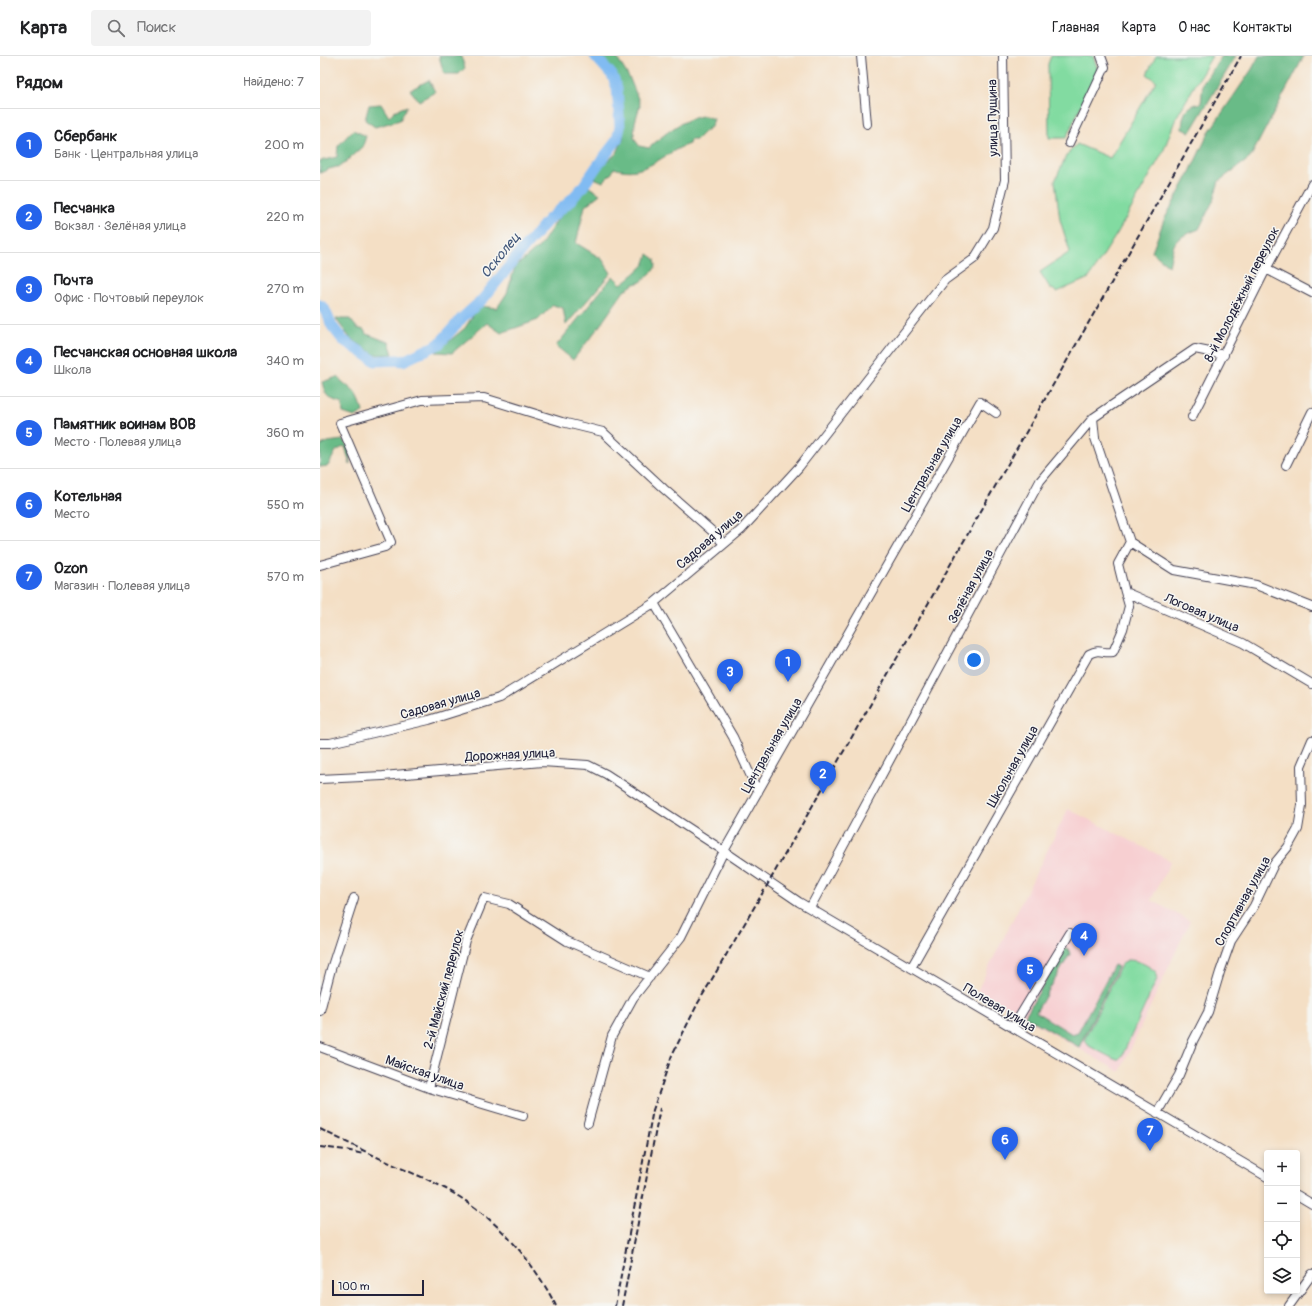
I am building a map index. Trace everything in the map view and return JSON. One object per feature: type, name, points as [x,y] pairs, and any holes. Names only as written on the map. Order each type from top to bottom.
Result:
[{"type":"street","points":[[861,56],[867,124]]},
{"type":"street","name":"улица Пущина","points":[[1003,56],[1005,180]]},
{"type":"street","points":[[1069,143],[1105,67],[1101,56]]},
{"type":"street","name":"Садовая улица","points":[[320,743],[330,743],[428,720],[499,698],[654,603],[741,530],[799,467],[945,280],[974,259],[993,228],[1005,180]]},
{"type":"street","name":"8-й Молодёжный переулок","points":[[1192,417],[1266,269],[1312,184]]},
{"type":"street","points":[[1266,269],[1312,293]]},
{"type":"street","name":"Зелёная улица","points":[[810,908],[1040,481],[1093,418],[1195,349],[1224,355]]},
{"type":"street","points":[[320,565],[385,547],[391,542],[340,423],[422,400],[484,398],[562,422],[603,432],[664,490],[713,532],[724,544]]},
{"type":"street","name":"Центральная улица","points":[[588,1123],[612,1036],[633,998],[680,937],[724,851],[980,402],[996,413]]},
{"type":"street","points":[[1286,465],[1312,412]]},
{"type":"street","points":[[1093,418],[1095,438],[1130,542],[1174,570],[1256,585],[1312,607]]},
{"type":"street","points":[[1083,430],[1095,438]]},
{"type":"street","points":[[1125,592],[1118,564],[1130,542]]},
{"type":"street","name":"Логовая улица","points":[[1125,592],[1243,643],[1312,684]]},
{"type":"street","name":"Школьная улица","points":[[912,968],[1089,654],[1096,650],[1108,653],[1113,652],[1123,629],[1129,606],[1125,592]]},
{"type":"street","points":[[654,603],[732,736],[758,792]]},
{"type":"street","name":"Спортивная улица","points":[[1157,1113],[1179,1075],[1193,1041],[1208,1012],[1231,942],[1254,906],[1274,864],[1288,847],[1298,829],[1302,805],[1302,766],[1312,740]]},
{"type":"street","name":"Дорожная улица","points":[[320,779],[383,776],[542,762],[588,764],[613,778],[724,851]]},
{"type":"street","name":"Полевая улица","points":[[724,851],[810,908],[1264,1175]]},
{"type":"street","points":[[320,1011],[331,969],[354,898]]},
{"type":"street","name":"2-й Майский переулок","points":[[429,1088],[466,941],[484,898],[509,904],[567,941],[650,977]]},
{"type":"street","points":[[1016,1022],[1070,933]]},
{"type":"street","name":"Майская улица","points":[[320,1047],[429,1088],[523,1116]]},
{"type":"street","points":[[1300,1197],[1312,1204]]},
{"type":"street","points":[[1289,1306],[1312,1274]]},
{"type":"shaded area","points":[[1068,809],[1171,861],[1151,900],[1190,921],[1120,1072],[977,991]]},
{"type":"green space","points":[[439,56],[461,56],[465,68],[459,74],[444,74]]},
{"type":"green space","points":[[601,56],[616,56],[630,79],[640,105],[635,122],[634,137],[639,146],[649,148],[673,128],[687,120],[702,116],[714,119],[711,127],[696,140],[690,140],[689,144],[644,168],[625,170],[614,168],[612,173],[603,182],[594,178],[603,165],[617,153],[623,139],[624,121],[621,88],[616,76]]},
{"type":"green space","points":[[1051,56],[1093,56],[1098,70],[1066,138],[1049,138],[1048,64]]},
{"type":"green space","points":[[1156,56],[1212,56],[1176,118],[1163,152],[1118,232],[1089,278],[1057,292],[1050,288],[1040,272],[1070,252],[1060,220],[1055,181],[1066,156],[1077,144],[1110,158],[1156,81],[1147,74]]},
{"type":"green space","points":[[1222,56],[1236,56],[1190,132],[1182,129],[1184,115],[1191,106],[1201,103],[1203,83]]},
{"type":"green space","points":[[1259,56],[1304,56],[1250,158],[1219,181],[1213,201],[1199,229],[1179,238],[1172,250],[1169,266],[1152,252],[1164,220],[1188,176],[1209,132],[1252,69]]},
{"type":"green space","points":[[429,80],[435,92],[419,101],[410,90]]},
{"type":"green space","points":[[381,104],[389,117],[394,111],[407,106],[400,120],[375,127],[365,120],[369,105]]},
{"type":"green space","points":[[353,130],[366,136],[363,146],[341,166],[320,173],[320,161],[337,157],[338,146]]},
{"type":"green space","points":[[589,187],[600,194],[585,206],[576,243],[602,259],[611,273],[566,325],[563,308],[553,305],[538,320],[501,333],[487,323],[452,353],[436,352],[465,328],[479,306],[497,308],[507,293],[515,267],[541,245],[557,220]]},
{"type":"green space","points":[[648,254],[655,259],[656,266],[653,271],[641,282],[634,284],[624,291],[573,360],[556,346],[613,276],[621,284],[644,265]]},
{"type":"green space","points":[[336,319],[350,319],[357,328],[364,330],[366,334],[389,342],[393,354],[375,355],[350,338]]},
{"type":"green space","points":[[337,377],[357,395],[359,399],[363,412],[355,417],[343,413],[342,403],[333,400],[326,394],[322,382]]},
{"type":"green space","points":[[343,440],[350,448],[350,465],[345,446],[336,451],[328,466],[320,467],[320,446],[327,442]]},
{"type":"green space","points":[[1068,948],[1070,954],[1036,1012],[1072,1034],[1078,1032],[1114,965],[1118,967],[1079,1047],[1025,1016],[1064,949]]},
{"type":"green space","points":[[1128,960],[1143,963],[1150,967],[1156,972],[1157,979],[1122,1056],[1119,1059],[1114,1059],[1089,1046],[1085,1038],[1122,963]]},
{"type":"waterway","name":"Осколец","points":[[320,305],[324,308],[332,326],[343,340],[375,361],[403,361],[439,344],[462,318],[483,299],[548,220],[568,203],[582,188],[617,140],[620,127],[617,88],[612,75],[595,56]]},
{"type":"railway","points":[[615,1306],[653,1110],[672,1055],[698,1003],[769,882],[1241,56]]},
{"type":"railway","points":[[622,1306],[660,1108]]},
{"type":"railway","points":[[320,1129],[374,1156],[438,1185],[462,1198],[494,1224],[523,1254],[546,1288],[556,1306]]},
{"type":"railway","points":[[320,1147],[346,1150],[363,1154]]},
{"type":"place","name":"Сбербанк","points":[[788,682]]},
{"type":"place","name":"Почта","points":[[730,692]]},
{"type":"place","name":"Песчанка","points":[[823,794]]},
{"type":"place","name":"Песчанская основная школа","points":[[1084,956]]},
{"type":"place","name":"Памятник воинам ВОВ","points":[[1030,990]]},
{"type":"place","name":"Ozon","points":[[1150,1151]]},
{"type":"place","name":"Котельная","points":[[1005,1160]]}]
